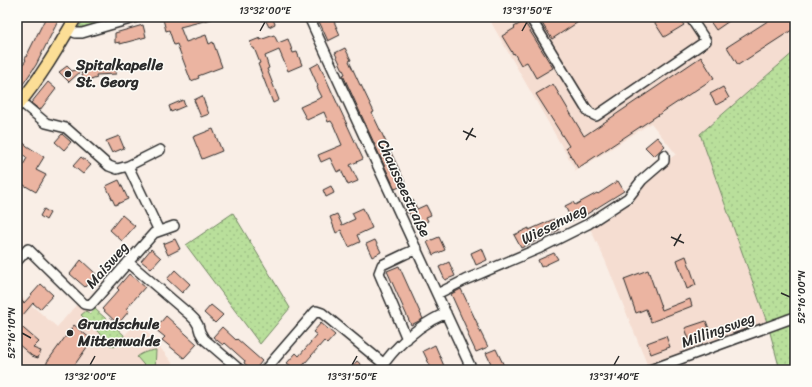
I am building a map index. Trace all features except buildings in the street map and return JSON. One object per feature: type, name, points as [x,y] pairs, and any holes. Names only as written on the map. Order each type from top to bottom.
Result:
[{"type":"main road","points":[[19,104],[42,72],[76,17]]},
{"type":"street","points":[[69,30],[76,33],[82,33],[137,17]]},
{"type":"street","name":"Chausseestraße","points":[[309,17],[472,370]]},
{"type":"street","points":[[530,17],[585,107],[590,113],[596,116],[706,42],[690,17]]},
{"type":"street","points":[[19,104],[46,123],[66,128],[100,159],[109,166],[117,169],[128,166],[160,150]]},
{"type":"street","name":"Wiesenweg","points":[[437,294],[465,280],[540,248],[588,224],[628,198],[642,180],[664,161],[664,155]]},
{"type":"street","points":[[128,166],[159,231]]},
{"type":"street","name":"Maisweg","points":[[17,261],[28,249],[84,304],[90,305],[154,233],[174,226]]},
{"type":"street","points":[[407,339],[378,273],[382,265],[417,249]]},
{"type":"street","points":[[128,262],[190,315],[198,325],[204,339],[240,370]]},
{"type":"street","points":[[265,370],[316,311],[322,313],[381,367],[394,351],[425,324],[446,313]]},
{"type":"street","name":"Millingsweg","points":[[650,370],[795,317]]},
{"type":"shaded area","points":[[488,17],[795,17],[795,51],[700,134],[768,325],[649,369],[605,260],[588,224],[608,211],[642,180],[676,154],[651,123],[576,171]]},
{"type":"shaded area","name":"Grundschule Mittenwalde","points":[[17,293],[57,327],[78,303],[90,313],[95,309],[125,335],[137,322],[146,330],[178,370],[17,370]]},
{"type":"green space","points":[[86,17],[130,17],[76,31]]},
{"type":"green space","points":[[795,51],[795,370],[780,370],[768,325],[700,134]]},
{"type":"green space","points":[[233,213],[290,308],[260,344],[186,245]]},
{"type":"green space","points":[[95,309],[124,335],[121,342],[114,347],[110,345],[81,315],[86,311],[90,314]]},
{"type":"green space","points":[[156,350],[155,370],[148,370],[137,357],[148,351]]},
{"type":"place","name":"Spitalkapelle St. Georg","points":[[68,74]]},
{"type":"place","name":"Grundschule Mittenwalde","points":[[70,333]]}]
